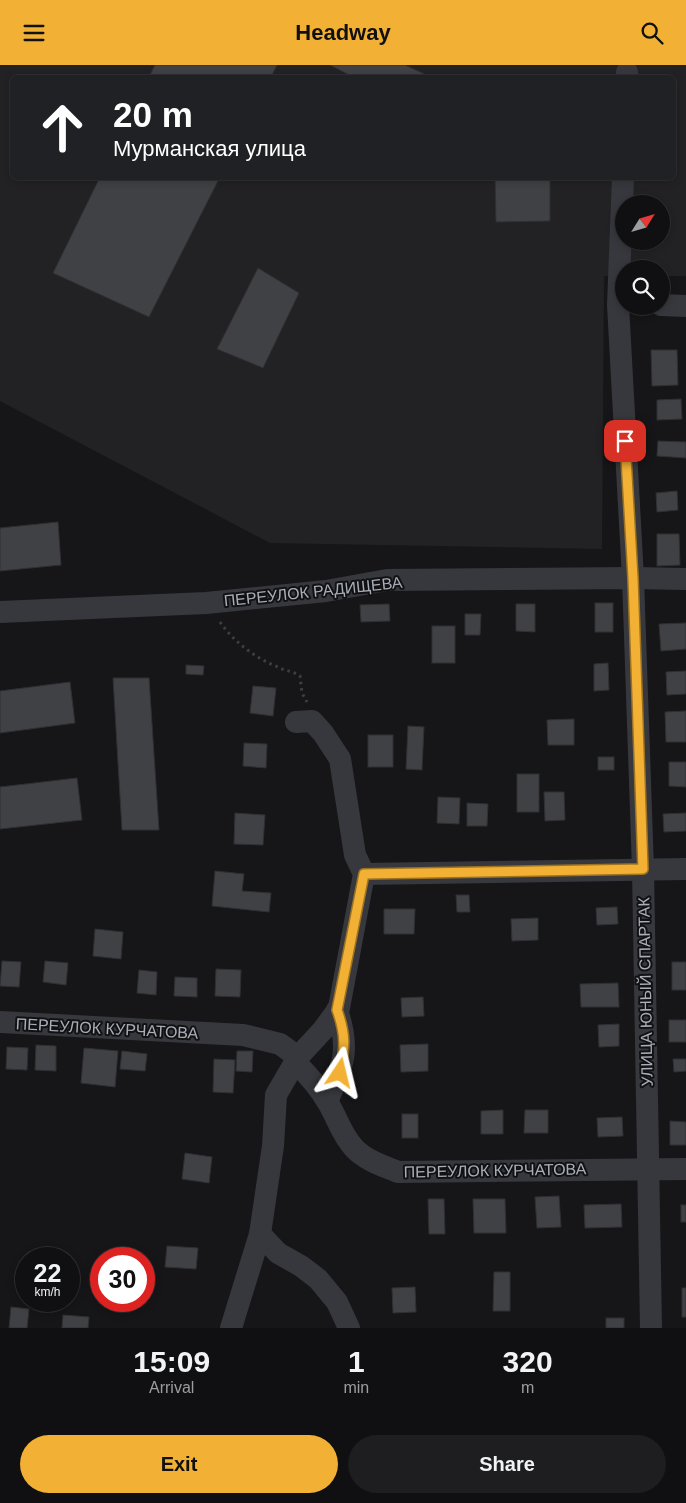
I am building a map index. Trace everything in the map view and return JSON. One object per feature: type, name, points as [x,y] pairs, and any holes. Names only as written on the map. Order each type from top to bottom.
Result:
[{"type":"street","name":"УЛИЦА ЮНЫЙ СПАРТАК","points":[[622,260],[623,180]]},
{"type":"street","points":[[670,305],[686,306]]},
{"type":"street","name":"УЛИЦА ЮНЫЙ СПАРТАК","points":[[621,315],[643,869],[650,1328]]},
{"type":"street","name":"ПЕРЕУЛОК РАДИЩЕВА","points":[[0,612],[206,603],[326,591],[387,580],[686,579]]},
{"type":"street","points":[[231,1328],[260,1234],[273,1147],[276,1095],[286,1075],[337,1010],[364,874],[355,855],[340,759],[323,733],[312,721],[296,722]]},
{"type":"street","points":[[364,874],[686,869]]},
{"type":"street","points":[[327,1101],[340,1073],[345,1051],[344,1028],[337,1010]]},
{"type":"street","name":"ПЕРЕУЛОК КУРЧАТОВА","points":[[0,1022],[243,1035],[280,1044],[297,1060],[311,1078],[327,1101],[341,1132],[355,1149],[373,1161],[398,1172],[686,1169]]},
{"type":"street","points":[[260,1234],[278,1253],[301,1266],[318,1279],[337,1302],[349,1328]]},
{"type":"path","points":[[206,603],[230,637],[261,659],[300,675],[302,693],[323,733]]},
{"type":"shaded area","points":[[0,65],[686,65],[686,276],[670,276],[670,260],[615,260],[615,275],[604,276],[602,549],[270,543],[0,401]]},
{"type":"building","points":[[155,65],[277,65],[272,75],[150,75]]},
{"type":"building","points":[[330,65],[405,65],[427,75],[349,75]]},
{"type":"building","points":[[99,180],[218,180],[149,317],[53,273]]},
{"type":"building","points":[[495,180],[550,180],[550,221],[496,222]]},
{"type":"building","points":[[258,268],[299,293],[263,368],[217,349]]},
{"type":"building","points":[[651,350],[677,350],[678,385],[652,386]]},
{"type":"building","points":[[681,399],[682,419],[657,420],[657,400]]},
{"type":"building","points":[[658,441],[686,442],[686,458],[657,456]]},
{"type":"building","points":[[677,491],[678,510],[657,512],[656,493]]},
{"type":"building","points":[[58,522],[61,565],[0,571],[0,528]]},
{"type":"building","points":[[657,534],[679,534],[680,565],[657,566]]},
{"type":"building","points":[[595,603],[613,603],[613,632],[595,632]]},
{"type":"building","points":[[389,604],[390,621],[361,622],[360,605]]},
{"type":"building","points":[[516,604],[535,604],[535,632],[516,631]]},
{"type":"building","points":[[465,614],[481,614],[480,635],[465,635]]},
{"type":"building","points":[[686,623],[686,649],[661,651],[659,624]]},
{"type":"building","points":[[432,626],[455,626],[455,663],[432,663]]},
{"type":"building","points":[[608,663],[609,690],[594,691],[594,664]]},
{"type":"building","points":[[186,665],[204,666],[203,675],[186,674]]},
{"type":"building","points":[[686,671],[686,694],[667,695],[666,672]]},
{"type":"building","points":[[113,678],[149,678],[159,830],[122,830]]},
{"type":"building","points":[[70,682],[75,723],[0,733],[0,691]]},
{"type":"building","points":[[253,686],[276,688],[273,716],[250,713]]},
{"type":"building","points":[[686,711],[686,742],[666,742],[665,712]]},
{"type":"building","points":[[574,719],[574,745],[548,745],[547,720]]},
{"type":"building","points":[[408,726],[424,727],[422,770],[406,769]]},
{"type":"building","points":[[368,735],[393,735],[393,767],[368,767]]},
{"type":"building","points":[[244,743],[267,744],[266,768],[243,766]]},
{"type":"building","points":[[598,757],[614,757],[614,770],[598,770]]},
{"type":"building","points":[[669,762],[686,762],[686,787],[669,786]]},
{"type":"building","points":[[517,774],[539,774],[539,812],[517,812]]},
{"type":"building","points":[[77,778],[82,820],[0,829],[0,787]]},
{"type":"building","points":[[544,792],[564,792],[565,820],[545,821]]},
{"type":"building","points":[[438,797],[460,798],[459,824],[437,823]]},
{"type":"building","points":[[467,803],[488,804],[487,826],[467,826]]},
{"type":"building","points":[[235,813],[265,815],[263,845],[234,844]]},
{"type":"building","points":[[686,813],[686,831],[664,832],[663,814]]},
{"type":"building","points":[[215,871],[244,874],[242,891],[271,893],[269,912],[212,906]]},
{"type":"building","points":[[456,895],[469,895],[470,912],[457,912]]},
{"type":"building","points":[[617,907],[618,924],[597,925],[596,908]]},
{"type":"building","points":[[384,909],[415,909],[414,934],[384,934]]},
{"type":"building","points":[[538,918],[538,940],[512,941],[511,919]]},
{"type":"building","points":[[95,929],[123,932],[121,959],[93,956]]},
{"type":"building","points":[[2,961],[21,962],[19,987],[0,986]]},
{"type":"building","points":[[45,961],[68,963],[66,985],[43,982]]},
{"type":"building","points":[[672,962],[686,962],[686,990],[672,990]]},
{"type":"building","points":[[216,969],[241,970],[240,997],[215,996]]},
{"type":"building","points":[[139,970],[157,972],[156,995],[137,993]]},
{"type":"building","points":[[175,977],[197,978],[197,997],[174,996]]},
{"type":"building","points":[[618,983],[619,1007],[581,1007],[580,984]]},
{"type":"building","points":[[423,997],[424,1016],[402,1017],[401,998]]},
{"type":"building","points":[[669,1020],[686,1020],[686,1042],[669,1042]]},
{"type":"building","points":[[619,1024],[619,1046],[599,1047],[598,1025]]},
{"type":"building","points":[[428,1044],[428,1071],[401,1072],[400,1045]]},
{"type":"building","points":[[36,1045],[56,1046],[56,1071],[35,1070]]},
{"type":"building","points":[[7,1047],[28,1048],[27,1070],[6,1069]]},
{"type":"building","points":[[84,1048],[118,1051],[115,1087],[81,1083]]},
{"type":"building","points":[[122,1051],[147,1054],[145,1071],[120,1069]]},
{"type":"building","points":[[237,1051],[253,1051],[252,1072],[236,1071]]},
{"type":"building","points":[[214,1059],[235,1060],[233,1093],[213,1092]]},
{"type":"building","points":[[673,1059],[686,1059],[686,1071],[674,1072]]},
{"type":"building","points":[[503,1110],[503,1134],[481,1134],[481,1111]]},
{"type":"building","points":[[525,1110],[548,1110],[548,1133],[524,1133]]},
{"type":"building","points":[[402,1114],[418,1114],[418,1138],[402,1138]]},
{"type":"building","points":[[622,1117],[623,1136],[598,1137],[597,1118]]},
{"type":"building","points":[[670,1121],[686,1122],[686,1145],[670,1145]]},
{"type":"building","points":[[185,1153],[212,1157],[209,1183],[182,1179]]},
{"type":"building","points":[[559,1196],[561,1227],[537,1228],[535,1197]]},
{"type":"building","points":[[428,1199],[444,1199],[445,1234],[429,1234]]},
{"type":"building","points":[[473,1199],[505,1199],[506,1233],[474,1233]]},
{"type":"building","points":[[621,1204],[622,1227],[585,1228],[584,1205]]},
{"type":"building","points":[[681,1205],[686,1205],[686,1222],[681,1222]]},
{"type":"building","points":[[167,1246],[198,1248],[196,1269],[165,1267]]},
{"type":"building","points":[[494,1272],[510,1272],[510,1311],[493,1311]]},
{"type":"building","points":[[415,1287],[416,1312],[393,1313],[392,1288]]},
{"type":"building","points":[[682,1288],[686,1288],[686,1317],[682,1317]]},
{"type":"building","points":[[11,1307],[15,1307],[15,1312],[29,1312],[27,1328],[9,1328]]},
{"type":"building","points":[[63,1315],[89,1317],[88,1328],[62,1328]]},
{"type":"building","points":[[606,1318],[624,1318],[624,1328],[606,1328]]},
{"type":"route","points":[[340,1073],[345,1051],[344,1028],[337,1010],[339,1008],[364,874],[643,869],[633,578],[625,441]]}]
